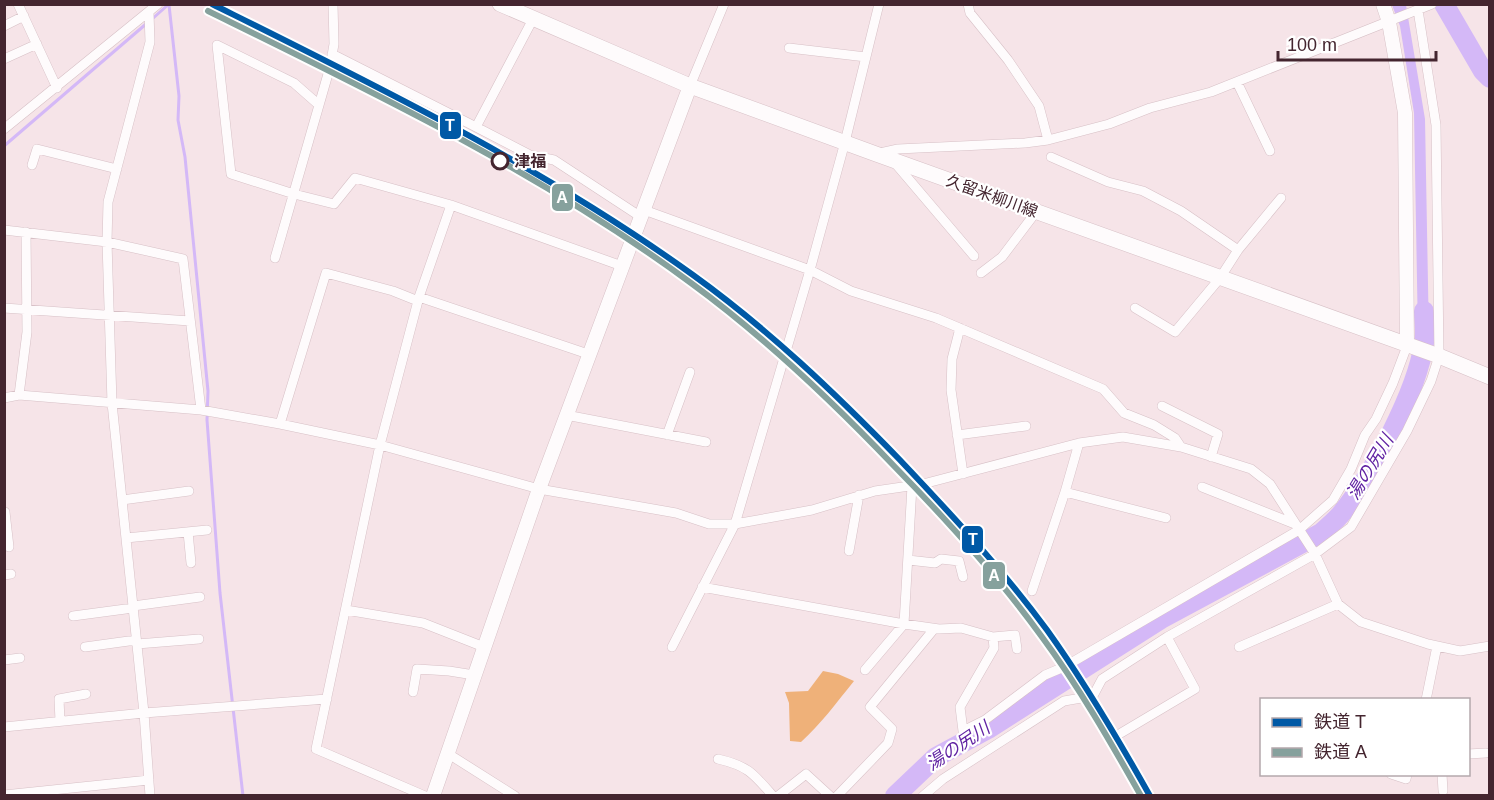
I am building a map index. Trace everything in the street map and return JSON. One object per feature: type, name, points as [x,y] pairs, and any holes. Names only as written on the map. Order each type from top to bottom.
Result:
[{"type":"main road","name":"久留米柳川線","points":[[500,4],[690,86],[1438,356],[1490,377]]},
{"type":"street","points":[[18,4],[57,88]]},
{"type":"street","points":[[4,129],[158,4]]},
{"type":"street","points":[[276,258],[320,105],[332,54],[333,4]]},
{"type":"street","points":[[433,795],[588,354],[690,86],[724,4]]},
{"type":"street","points":[[672,647],[735,524],[810,270],[879,4]]},
{"type":"street","points":[[968,4],[970,12],[1008,60],[1039,106],[1048,140]]},
{"type":"street","points":[[993,637],[994,648],[960,707],[963,731],[985,720],[1045,675],[1064,667],[1297,527],[1333,500],[1351,469],[1365,435],[1376,419],[1413,348],[1408,282],[1405,113],[1393,21],[1383,4]]},
{"type":"street","points":[[876,154],[898,149],[1025,143],[1048,140],[1109,124],[1150,108],[1211,92],[1431,5]]},
{"type":"street","points":[[923,795],[943,779],[1064,701],[1093,696],[1102,679],[1167,638],[1316,554],[1352,527],[1407,431],[1431,381],[1438,356],[1436,125],[1414,12]]},
{"type":"street","points":[[149,13],[150,42],[108,202],[107,242],[112,403],[144,713],[150,795]]},
{"type":"street","points":[[4,26],[24,16]]},
{"type":"street","points":[[476,127],[533,19]]},
{"type":"street","points":[[4,59],[37,44]]},
{"type":"street","points":[[320,105],[294,83],[217,45],[231,174],[334,204],[355,178],[451,205],[622,266]]},
{"type":"street","points":[[789,48],[866,57]]},
{"type":"street","points":[[332,54],[530,155],[554,160],[643,213],[810,270],[851,291],[936,318],[1103,389],[1124,413],[1154,425],[1175,438],[1181,447]]},
{"type":"street","points":[[1237,82],[1270,151]]},
{"type":"street","points":[[32,165],[37,149],[117,170]]},
{"type":"street","points":[[1051,157],[1108,182],[1143,191],[1181,212],[1238,250]]},
{"type":"street","points":[[894,161],[974,256]]},
{"type":"street","points":[[1135,308],[1175,332],[1281,198]]},
{"type":"street","points":[[425,795],[316,749],[380,445],[419,299],[451,205]]},
{"type":"street","points":[[981,273],[1002,257],[1036,212]]},
{"type":"street","points":[[4,230],[107,242],[183,259],[201,410]]},
{"type":"street","points":[[19,395],[27,332],[26,232]]},
{"type":"street","points":[[280,424],[326,273],[419,299],[588,354]]},
{"type":"street","points":[[4,308],[190,321]]},
{"type":"street","points":[[960,328],[952,359],[951,390],[963,474]]},
{"type":"street","points":[[667,435],[690,372]]},
{"type":"street","points":[[4,398],[19,395],[201,410],[280,424],[380,445],[539,489],[676,513],[710,524],[735,524],[812,510],[874,491],[912,486],[1079,443],[1124,437],[1181,447],[1251,469],[1270,484],[1316,554],[1338,604],[1361,622],[1460,651],[1490,646]]},
{"type":"street","points":[[1162,406],[1218,434],[1211,457]]},
{"type":"street","points":[[566,415],[706,442]]},
{"type":"street","points":[[957,435],[1026,426]]},
{"type":"street","points":[[1032,591],[1079,443]]},
{"type":"street","points":[[865,670],[904,624],[912,486]]},
{"type":"street","points":[[1202,487],[1297,527]]},
{"type":"street","points":[[122,500],[189,491]]},
{"type":"street","points":[[1065,492],[1166,518]]},
{"type":"street","points":[[849,551],[859,495]]},
{"type":"street","points":[[7,512],[9,547]]},
{"type":"street","points":[[126,538],[207,530]]},
{"type":"street","points":[[188,532],[191,563]]},
{"type":"street","points":[[908,560],[935,563],[941,559],[959,561],[963,576]]},
{"type":"street","points":[[702,587],[934,629],[961,628],[993,637],[1015,635],[1017,650]]},
{"type":"street","points":[[72,616],[200,597]]},
{"type":"street","points":[[1239,647],[1338,604]]},
{"type":"street","points":[[346,610],[423,623],[484,647]]},
{"type":"street","points":[[837,795],[888,743],[891,729],[870,707],[934,629]]},
{"type":"street","points":[[1121,733],[1195,688],[1167,638]]},
{"type":"street","points":[[85,647],[199,639]]},
{"type":"street","points":[[1426,698],[1437,646]]},
{"type":"street","points":[[4,660],[20,658]]},
{"type":"street","points":[[413,692],[417,669],[449,670],[474,675]]},
{"type":"street","points":[[60,721],[59,699],[87,694]]},
{"type":"street","points":[[4,727],[144,713],[327,699]]},
{"type":"street","points":[[447,753],[515,795]]},
{"type":"street","points":[[1470,754],[1486,753]]},
{"type":"street","points":[[718,759],[738,764],[752,772],[773,795]]},
{"type":"street","points":[[778,795],[806,774],[830,795]]},
{"type":"street","points":[[1443,776],[1443,791]]},
{"type":"street","points":[[4,795],[149,780]]},
{"type":"shaded area","points":[[1392,5],[1406,5],[1425,119],[1429,339],[1418,336],[1414,113],[1400,26]]},
{"type":"shaded area","points":[[823,671],[854,681],[801,742],[790,741],[789,703],[785,692],[808,691]]},
{"type":"waterway","points":[[151,20],[169,4]]},
{"type":"waterway","points":[[1444,4],[1483,71],[1490,78]]},
{"type":"waterway","points":[[169,5],[179,96],[178,120],[185,157],[208,391],[207,420],[220,593],[243,796]]},
{"type":"waterway","points":[[4,146],[146,24]]},
{"type":"waterway","name":"湯の尻川","points":[[895,796],[936,757],[988,729],[1161,619],[1321,533],[1331,524],[1341,514],[1366,478],[1403,409],[1420,363],[1425,339],[1424,311]]},
{"type":"rail line","name":"T","points":[[212,4],[397,97],[518,163],[636,236],[693,275],[748,317],[825,386],[899,459],[1012,585],[1075,670],[1150,796]]},
{"type":"rail line","name":"A","points":[[208,11],[455,136],[576,205],[691,283],[745,325],[847,418],[934,507],[990,570],[1069,675],[1141,796]]},
{"type":"place","name":"津福","points":[[500,161]]}]
